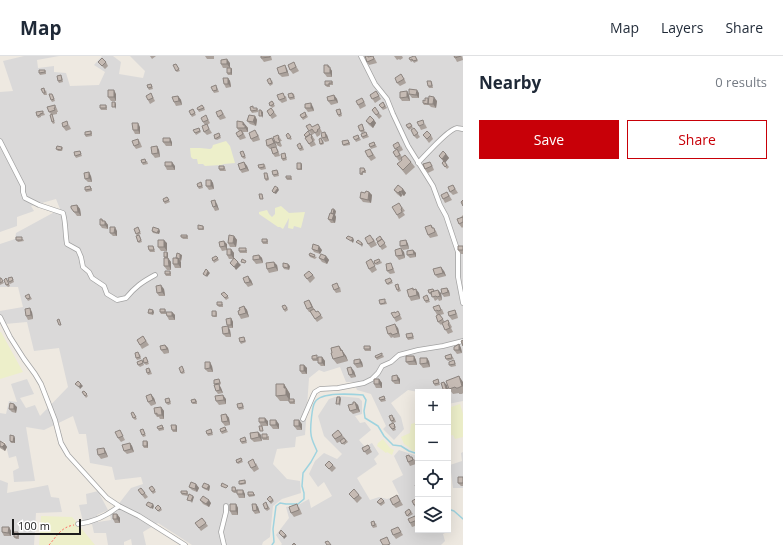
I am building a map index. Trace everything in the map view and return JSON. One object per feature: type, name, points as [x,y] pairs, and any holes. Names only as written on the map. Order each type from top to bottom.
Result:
[{"type":"street","points":[[361,56],[375,84],[387,99],[408,146],[433,186],[446,216],[458,252],[458,277],[463,303]]},
{"type":"street","points":[[418,163],[451,131],[456,128],[463,129]]},
{"type":"street","points":[[0,141],[23,186],[25,198],[39,205],[63,213],[67,244],[78,250],[83,267],[89,272],[92,278],[104,286],[107,294],[117,300],[126,298],[141,282],[155,275]]},
{"type":"street","points":[[0,317],[10,337],[41,384],[56,420],[57,430],[64,449],[72,459],[104,496],[185,545]]},
{"type":"street","points":[[303,419],[315,392],[320,389],[338,388],[364,383],[372,379],[382,366],[391,362],[399,355],[463,341]]},
{"type":"street","points":[[78,524],[94,521],[112,512],[119,506]]},
{"type":"street","points":[[224,545],[221,532],[226,506]]},
{"type":"path","points":[[49,545],[61,530],[78,524]]},
{"type":"shaded area","points":[[24,56],[59,56],[37,60],[38,68],[54,66],[54,72],[66,73],[70,86],[99,85],[105,72],[94,65],[102,56],[113,56],[121,62],[119,74],[143,78],[145,71],[130,56],[463,56],[463,401],[451,403],[451,389],[415,389],[415,391],[408,390],[391,403],[401,417],[404,429],[394,440],[383,429],[386,426],[371,394],[357,390],[354,382],[346,382],[340,367],[324,372],[319,370],[309,378],[305,435],[296,437],[295,447],[277,449],[273,464],[287,479],[300,481],[301,493],[282,499],[273,506],[270,537],[263,542],[262,545],[192,545],[158,523],[143,532],[146,545],[132,545],[131,539],[124,542],[124,545],[108,545],[106,533],[94,533],[92,524],[84,526],[79,505],[87,504],[86,494],[98,491],[108,510],[97,515],[98,522],[111,520],[110,515],[131,488],[143,484],[141,477],[115,480],[112,467],[90,463],[86,434],[79,434],[73,416],[44,430],[26,427],[35,481],[14,482],[13,471],[19,468],[16,456],[9,458],[5,442],[0,442],[0,413],[6,414],[9,401],[17,402],[11,384],[27,379],[34,394],[20,398],[26,408],[35,405],[40,416],[68,387],[59,348],[34,351],[27,322],[5,324],[0,315],[0,311],[23,307],[18,287],[0,287],[0,244],[15,239],[16,233],[60,209],[56,199],[31,206],[34,211],[17,217],[17,226],[0,232],[0,92],[13,91],[3,61]]},
{"type":"shaded area","points":[[338,396],[359,398],[362,401],[362,414],[355,416],[360,423],[365,422],[371,430],[359,440],[365,447],[372,443],[379,454],[374,459],[377,464],[357,478],[370,500],[379,497],[387,499],[399,495],[392,481],[403,475],[394,456],[399,450],[415,455],[415,533],[445,533],[443,534],[445,541],[441,545],[281,545],[282,544],[276,535],[289,518],[286,507],[300,504],[309,499],[311,508],[332,496],[324,482],[318,487],[309,474],[315,461],[324,453],[337,459],[342,454],[324,436],[318,416],[329,399]]},
{"type":"shaded area","points":[[463,452],[463,488],[453,488],[451,465],[462,461],[461,453]]},
{"type":"shaded area","points":[[0,480],[8,483],[7,493],[48,485],[51,497],[59,498],[62,512],[36,513],[34,545],[0,545]]},
{"type":"green space","points":[[226,141],[230,146],[235,163],[205,166],[203,164],[198,164],[197,159],[193,159],[191,157],[190,148],[210,149],[213,145]]},
{"type":"green space","points":[[281,206],[289,213],[305,212],[301,228],[294,226],[293,229],[288,228],[289,218],[283,229],[259,214],[259,212],[267,210],[272,217],[275,214],[275,208]]},
{"type":"green space","points":[[0,332],[23,372],[0,379]]},
{"type":"green space","points":[[460,404],[463,414],[463,437],[455,439],[453,435],[451,435],[451,407]]},
{"type":"green space","points":[[415,423],[415,451],[412,451],[404,444],[401,437],[410,433],[411,424]]},
{"type":"green space","points":[[383,439],[390,448],[394,450],[392,455],[387,452],[386,453],[377,446]]},
{"type":"green space","points":[[41,516],[72,517],[95,545],[39,545]]},
{"type":"building","points":[[261,56],[270,56],[270,57],[261,58]]},
{"type":"building","points":[[365,56],[373,56],[374,59],[367,62]]},
{"type":"building","points":[[414,56],[417,60],[410,60],[409,58]]},
{"type":"building","points":[[102,58],[106,62],[102,66],[98,62]]},
{"type":"building","points":[[227,59],[227,64],[221,64],[221,60]]},
{"type":"building","points":[[294,62],[296,67],[290,70],[288,65]]},
{"type":"building","points":[[176,64],[179,69],[176,71],[173,65]]},
{"type":"building","points":[[285,65],[287,72],[279,74],[277,68]]},
{"type":"building","points":[[324,65],[328,65],[328,67],[330,67],[330,73],[324,73]]},
{"type":"building","points":[[227,68],[231,68],[231,73],[227,73]]},
{"type":"building","points":[[39,70],[45,70],[45,72],[39,73]]},
{"type":"building","points":[[401,74],[404,79],[397,83],[395,78]]},
{"type":"building","points":[[61,75],[62,80],[58,81],[57,76]]},
{"type":"building","points":[[223,78],[228,78],[228,84],[224,84]]},
{"type":"building","points":[[270,78],[272,83],[269,84],[267,80]]},
{"type":"building","points":[[325,81],[332,81],[332,83],[325,85]]},
{"type":"building","points":[[427,81],[431,81],[432,86],[428,86]]},
{"type":"building","points":[[151,84],[152,87],[148,88],[147,85]]},
{"type":"building","points":[[216,85],[217,90],[213,91],[211,87]]},
{"type":"building","points":[[44,88],[45,93],[43,93],[41,89]]},
{"type":"building","points":[[409,89],[417,90],[416,95],[409,94]]},
{"type":"building","points":[[108,90],[114,90],[114,97],[108,97]]},
{"type":"building","points":[[376,91],[379,96],[372,99],[370,95]]},
{"type":"building","points":[[407,91],[407,97],[400,98],[400,92]]},
{"type":"building","points":[[151,93],[153,98],[148,100],[146,96]]},
{"type":"building","points":[[283,93],[285,98],[279,100],[277,95]]},
{"type":"building","points":[[292,93],[294,97],[289,98],[288,94]]},
{"type":"building","points":[[49,94],[52,94],[54,99],[51,100]]},
{"type":"building","points":[[334,95],[335,100],[328,101],[327,97]]},
{"type":"building","points":[[178,96],[179,101],[174,102],[172,97]]},
{"type":"building","points":[[429,96],[434,97],[433,104],[428,104]]},
{"type":"building","points":[[362,98],[364,102],[358,105],[356,101]]},
{"type":"building","points":[[425,98],[428,98],[428,104],[423,103]]},
{"type":"building","points":[[272,101],[274,104],[270,106],[269,103]]},
{"type":"building","points":[[112,102],[115,102],[115,107],[112,107]]},
{"type":"building","points":[[383,102],[385,106],[382,108],[379,105]]},
{"type":"building","points":[[311,103],[311,108],[305,108],[305,104]]},
{"type":"building","points":[[55,105],[55,110],[49,112],[47,107]]},
{"type":"building","points":[[100,105],[106,105],[106,108],[100,108]]},
{"type":"building","points":[[202,105],[204,108],[198,110],[197,108]]},
{"type":"building","points":[[253,106],[253,108],[257,108],[257,110],[251,111],[250,107]]},
{"type":"building","points":[[375,107],[379,113],[376,115],[372,110]]},
{"type":"building","points":[[271,108],[274,112],[270,116],[267,111]]},
{"type":"building","points":[[193,109],[195,113],[191,115],[189,111]]},
{"type":"building","points":[[340,109],[341,114],[338,115],[336,110]]},
{"type":"building","points":[[221,110],[223,114],[218,117],[216,112]]},
{"type":"building","points":[[259,110],[261,110],[262,116],[259,116]]},
{"type":"building","points":[[43,111],[43,113],[37,116],[36,112]]},
{"type":"building","points":[[305,112],[306,116],[302,118],[300,115]]},
{"type":"building","points":[[52,114],[54,121],[52,122],[50,115]]},
{"type":"building","points":[[206,115],[208,120],[203,122],[201,118]]},
{"type":"building","points":[[249,115],[255,116],[253,122],[247,121]]},
{"type":"building","points":[[370,116],[374,120],[370,124],[366,121]]},
{"type":"building","points":[[423,120],[424,124],[419,126],[417,122]]},
{"type":"building","points":[[67,121],[68,125],[63,127],[62,123]]},
{"type":"building","points":[[237,121],[243,122],[245,128],[237,128]]},
{"type":"building","points":[[132,123],[138,123],[138,130],[133,130]]},
{"type":"building","points":[[410,123],[412,126],[408,128],[406,125]]},
{"type":"building","points":[[207,124],[209,129],[204,132],[202,126]]},
{"type":"building","points":[[310,124],[312,127],[318,124],[320,128],[315,133],[312,129],[309,131],[306,126]]},
{"type":"building","points":[[362,124],[364,130],[360,131],[358,126]]},
{"type":"building","points":[[199,128],[200,131],[195,133],[193,130]]},
{"type":"building","points":[[414,128],[418,133],[414,136],[411,130]]},
{"type":"building","points":[[241,130],[243,134],[238,137],[236,133]]},
{"type":"building","points":[[255,130],[258,136],[251,139],[249,133]]},
{"type":"building","points":[[91,131],[91,134],[85,135],[85,132]]},
{"type":"building","points":[[308,131],[310,134],[306,137],[304,135]]},
{"type":"building","points":[[427,131],[431,135],[427,139],[423,135]]},
{"type":"building","points":[[325,132],[326,137],[322,138],[321,133]]},
{"type":"building","points":[[366,132],[367,135],[362,137],[361,134]]},
{"type":"building","points":[[219,133],[220,136],[215,139],[214,135]]},
{"type":"building","points":[[288,133],[291,137],[288,139],[286,135]]},
{"type":"building","points":[[311,134],[313,141],[309,144],[305,138]]},
{"type":"building","points":[[278,135],[280,142],[277,143],[273,137]]},
{"type":"building","points":[[358,135],[359,138],[355,140],[353,137]]},
{"type":"building","points":[[163,138],[170,138],[170,142],[163,142]]},
{"type":"building","points":[[272,138],[274,143],[267,146],[266,140]]},
{"type":"building","points":[[321,138],[323,143],[320,144],[319,139]]},
{"type":"building","points":[[138,139],[139,144],[134,146],[132,141]]},
{"type":"building","points":[[348,140],[349,143],[343,145],[342,141]]},
{"type":"building","points":[[374,142],[375,145],[370,147],[369,144]]},
{"type":"building","points":[[398,142],[400,146],[395,149],[393,145]]},
{"type":"building","points":[[300,143],[302,148],[299,149],[297,145]]},
{"type":"building","points":[[57,146],[62,147],[61,150],[56,149]]},
{"type":"building","points":[[157,146],[158,153],[152,154],[151,147]]},
{"type":"building","points":[[276,147],[278,152],[273,154],[271,148]]},
{"type":"building","points":[[370,149],[373,155],[368,157],[365,151]]},
{"type":"building","points":[[397,149],[400,155],[396,157],[393,152]]},
{"type":"building","points":[[80,151],[81,154],[75,156],[74,152]]},
{"type":"building","points":[[243,151],[245,156],[242,157],[240,152]]},
{"type":"building","points":[[443,151],[446,154],[442,159],[439,156]]},
{"type":"building","points":[[285,153],[286,158],[282,159],[281,154]]},
{"type":"building","points":[[405,155],[411,162],[403,170],[397,164]]},
{"type":"building","points":[[145,159],[146,162],[142,163],[141,160]]},
{"type":"building","points":[[444,161],[447,165],[445,167],[442,163]]},
{"type":"building","points":[[165,162],[172,162],[172,166],[165,166]]},
{"type":"building","points":[[244,162],[246,168],[240,170],[238,164]]},
{"type":"building","points":[[430,162],[432,166],[425,169],[423,164]]},
{"type":"building","points":[[297,163],[301,163],[301,169],[297,169]]},
{"type":"building","points":[[264,164],[264,167],[259,168],[258,165]]},
{"type":"building","points":[[219,166],[224,166],[224,169],[219,169]]},
{"type":"building","points":[[360,168],[364,168],[365,171],[362,172],[362,174],[360,174]]},
{"type":"building","points":[[277,170],[278,174],[273,175],[272,171]]},
{"type":"building","points":[[89,172],[89,178],[85,179],[84,173]]},
{"type":"building","points":[[264,173],[267,173],[268,179],[265,179]]},
{"type":"building","points":[[206,180],[211,180],[211,186],[206,186]]},
{"type":"building","points":[[201,182],[202,186],[198,187],[197,184]]},
{"type":"building","points":[[398,185],[403,189],[398,193],[394,190]]},
{"type":"building","points":[[453,185],[455,189],[450,192],[448,187]]},
{"type":"building","points":[[90,186],[91,189],[85,190],[85,187]]},
{"type":"building","points":[[275,186],[278,188],[274,193],[272,191]]},
{"type":"building","points":[[366,191],[369,192],[368,200],[360,198],[361,192],[365,193]]},
{"type":"building","points":[[447,192],[449,196],[443,199],[441,195]]},
{"type":"building","points":[[259,194],[262,194],[263,199],[260,199]]},
{"type":"building","points":[[167,197],[169,200],[164,202],[163,199]]},
{"type":"building","points":[[215,200],[216,206],[213,207],[211,201]]},
{"type":"building","points":[[399,203],[402,208],[402,212],[397,215],[392,207]]},
{"type":"building","points":[[77,205],[78,212],[74,212],[71,206]]},
{"type":"building","points":[[330,213],[334,214],[332,220],[328,219]]},
{"type":"building","points":[[463,217],[463,222],[459,224],[457,219]]},
{"type":"building","points":[[100,219],[105,221],[105,225],[100,225]]},
{"type":"building","points":[[198,225],[203,226],[203,229],[198,229]]},
{"type":"building","points":[[431,225],[435,232],[428,235],[425,227]]},
{"type":"building","points":[[110,227],[115,227],[114,233],[110,233]]},
{"type":"building","points":[[138,227],[140,232],[136,234],[134,229]]},
{"type":"building","points":[[153,227],[159,229],[157,233],[152,231]]},
{"type":"building","points":[[139,235],[141,240],[138,242],[136,236]]},
{"type":"building","points":[[181,235],[187,235],[187,237],[181,237]]},
{"type":"building","points":[[229,235],[234,236],[233,243],[228,243]]},
{"type":"building","points":[[370,235],[374,241],[368,244],[365,238]]},
{"type":"building","points":[[348,236],[353,238],[351,241],[346,238]]},
{"type":"building","points":[[380,236],[382,239],[378,242],[376,239]]},
{"type":"building","points":[[16,237],[22,237],[22,240],[16,240]]},
{"type":"building","points":[[262,239],[267,239],[267,242],[262,242]]},
{"type":"building","points":[[382,239],[385,243],[380,247],[377,242]]},
{"type":"building","points":[[158,240],[164,240],[164,247],[158,247]]},
{"type":"building","points":[[358,240],[362,243],[361,245],[356,242]]},
{"type":"building","points":[[406,240],[407,245],[400,246],[400,241]]},
{"type":"building","points":[[224,241],[225,246],[220,247],[219,242]]},
{"type":"building","points":[[313,244],[319,246],[318,251],[312,249]]},
{"type":"building","points":[[148,246],[153,246],[154,250],[149,250]]},
{"type":"building","points":[[458,246],[463,246],[463,250],[458,250]]},
{"type":"building","points":[[239,248],[246,248],[246,251],[239,251]]},
{"type":"building","points":[[401,248],[403,255],[396,256],[395,250]]},
{"type":"building","points":[[227,249],[231,249],[231,255],[227,255]]},
{"type":"building","points":[[413,250],[414,254],[407,255],[407,251]]},
{"type":"building","points":[[164,252],[167,252],[167,257],[164,257]]},
{"type":"building","points":[[177,253],[180,254],[180,259],[176,258]]},
{"type":"building","points":[[310,253],[315,255],[314,257],[309,255]]},
{"type":"building","points":[[321,254],[326,256],[324,260],[319,258]]},
{"type":"building","points":[[259,255],[260,259],[253,260],[253,256]]},
{"type":"building","points":[[216,256],[218,258],[213,261],[212,258]]},
{"type":"building","points":[[164,258],[168,258],[169,266],[164,266]]},
{"type":"building","points":[[173,258],[178,258],[178,264],[173,264]]},
{"type":"building","points":[[234,258],[238,262],[234,267],[230,263]]},
{"type":"building","points":[[242,259],[246,261],[245,263],[241,262]]},
{"type":"building","points":[[371,259],[375,266],[369,269],[366,262]]},
{"type":"building","points":[[379,259],[380,261],[375,264],[374,261]]},
{"type":"building","points":[[274,262],[275,267],[267,269],[266,263]]},
{"type":"building","points":[[283,263],[288,264],[288,268],[283,267]]},
{"type":"building","points":[[391,263],[393,269],[387,271],[386,264]]},
{"type":"building","points":[[441,267],[443,273],[435,275],[433,269]]},
{"type":"building","points":[[206,269],[208,271],[206,276],[203,274]]},
{"type":"building","points":[[165,271],[170,271],[170,274],[165,274]]},
{"type":"building","points":[[309,271],[313,275],[307,279],[304,275]]},
{"type":"building","points":[[248,276],[250,282],[245,283],[243,278]]},
{"type":"building","points":[[12,277],[13,280],[9,282],[8,278]]},
{"type":"building","points":[[6,278],[9,284],[6,285],[4,280]]},
{"type":"building","points":[[390,278],[392,281],[387,284],[385,280]]},
{"type":"building","points":[[337,283],[339,288],[334,290],[332,285]]},
{"type":"building","points":[[398,284],[399,289],[397,290],[395,285]]},
{"type":"building","points":[[161,285],[162,292],[157,293],[156,286]]},
{"type":"building","points":[[413,288],[413,290],[416,289],[417,295],[409,297],[407,290]]},
{"type":"building","points":[[447,288],[448,292],[442,294],[441,289]]},
{"type":"building","points":[[433,289],[434,291],[429,293],[428,290]]},
{"type":"building","points":[[438,290],[440,296],[432,297],[431,292]]},
{"type":"building","points":[[224,292],[228,296],[225,298],[221,294]]},
{"type":"building","points":[[29,294],[30,298],[27,299],[25,296]]},
{"type":"building","points":[[427,295],[429,300],[425,301],[423,297]]},
{"type":"building","points":[[385,299],[385,303],[380,304],[379,300]]},
{"type":"building","points":[[309,300],[312,307],[307,309],[304,302]]},
{"type":"building","points":[[217,302],[222,302],[222,305],[217,305]]},
{"type":"building","points":[[285,305],[287,308],[284,310],[282,306]]},
{"type":"building","points":[[439,305],[441,310],[435,311],[433,307]]},
{"type":"building","points":[[244,306],[246,313],[239,315],[239,308]]},
{"type":"building","points":[[30,308],[31,315],[26,316],[25,309]]},
{"type":"building","points":[[149,309],[153,310],[152,313],[148,313]]},
{"type":"building","points":[[160,309],[165,309],[165,312],[160,312]]},
{"type":"building","points":[[314,309],[321,315],[315,319],[310,311]]},
{"type":"building","points":[[455,310],[456,314],[449,316],[448,312]]},
{"type":"building","points":[[212,311],[216,311],[216,316],[212,316]]},
{"type":"building","points":[[398,311],[400,315],[394,318],[391,313]]},
{"type":"building","points":[[166,312],[172,312],[172,316],[167,316]]},
{"type":"building","points":[[439,314],[443,319],[438,322],[436,316]]},
{"type":"building","points":[[231,318],[231,325],[227,325],[226,319]]},
{"type":"building","points":[[59,319],[61,325],[59,325],[57,320]]},
{"type":"building","points":[[448,320],[450,328],[445,330],[442,323]]},
{"type":"building","points":[[395,324],[398,333],[392,335],[391,333],[388,334],[386,327]]},
{"type":"building","points":[[228,326],[229,333],[223,334],[222,327]]},
{"type":"building","points":[[412,333],[413,337],[407,338],[406,334]]},
{"type":"building","points":[[143,336],[146,341],[140,345],[137,340]]},
{"type":"building","points":[[244,337],[245,341],[240,342],[239,338]]},
{"type":"building","points":[[459,344],[459,350],[454,350],[454,347]]},
{"type":"building","points":[[165,345],[167,349],[161,350],[160,346]]},
{"type":"building","points":[[339,346],[344,356],[333,359],[331,348]]},
{"type":"building","points":[[364,346],[370,346],[370,349],[364,349]]},
{"type":"building","points":[[138,352],[140,357],[136,358],[135,353]]},
{"type":"building","points":[[382,353],[382,355],[376,358],[375,356]]},
{"type":"building","points":[[451,354],[452,358],[446,359],[445,356]]},
{"type":"building","points":[[317,355],[317,359],[312,359],[312,356]]},
{"type":"building","points":[[406,356],[414,356],[414,361],[406,362]]},
{"type":"building","points":[[146,357],[148,362],[144,363],[143,359]]},
{"type":"building","points":[[318,357],[322,357],[322,363],[318,363]]},
{"type":"building","points":[[420,358],[427,358],[427,363],[420,364]]},
{"type":"building","points":[[360,359],[360,363],[354,364],[354,360]]},
{"type":"building","points":[[142,360],[143,363],[138,365],[137,362]]},
{"type":"building","points":[[454,360],[455,364],[449,365],[449,362]]},
{"type":"building","points":[[205,362],[210,362],[210,368],[205,369]]},
{"type":"building","points":[[300,365],[304,365],[304,371],[300,371]]},
{"type":"building","points":[[182,366],[184,371],[181,373],[179,368]]},
{"type":"building","points":[[351,367],[353,374],[349,375],[347,368]]},
{"type":"building","points":[[149,368],[150,372],[147,373],[146,369]]},
{"type":"building","points":[[397,375],[398,380],[392,381],[392,376]]},
{"type":"building","points":[[459,376],[462,386],[449,389],[446,381]]},
{"type":"building","points":[[219,379],[220,383],[214,384],[214,380]]},
{"type":"building","points":[[374,379],[379,379],[379,384],[374,384]]},
{"type":"building","points":[[438,379],[439,383],[434,384],[433,381]]},
{"type":"building","points":[[78,381],[81,384],[79,387],[75,384]]},
{"type":"building","points":[[444,382],[446,389],[443,389],[441,383]]},
{"type":"building","points":[[219,384],[220,390],[216,391],[214,385]]},
{"type":"building","points":[[276,384],[284,384],[284,388],[286,388],[286,395],[276,396]]},
{"type":"building","points":[[84,391],[87,394],[85,396],[82,392]]},
{"type":"building","points":[[151,394],[153,400],[148,402],[146,396]]},
{"type":"building","points":[[223,395],[224,400],[216,401],[215,396]]},
{"type":"building","points":[[384,396],[385,399],[380,400],[379,398]]},
{"type":"building","points":[[337,397],[340,397],[339,404],[336,404]]},
{"type":"building","points":[[169,398],[170,402],[166,403],[165,399]]},
{"type":"building","points":[[195,399],[196,402],[192,403],[191,400]]},
{"type":"building","points":[[289,399],[294,399],[294,402],[289,402]]},
{"type":"building","points":[[353,402],[355,402],[357,409],[350,411],[348,405],[353,404]]},
{"type":"building","points":[[10,403],[14,404],[14,409],[9,409]]},
{"type":"building","points":[[242,403],[243,407],[238,408],[237,404]]},
{"type":"building","points":[[161,407],[162,415],[157,415],[157,413],[155,414],[154,408]]},
{"type":"building","points":[[133,412],[136,417],[133,418],[131,413]]},
{"type":"building","points":[[226,414],[228,421],[222,422],[221,415]]},
{"type":"building","points":[[392,415],[394,420],[391,421],[389,416]]},
{"type":"building","points":[[259,418],[265,418],[265,422],[259,422]]},
{"type":"building","points":[[270,420],[276,420],[276,425],[270,425]]},
{"type":"building","points":[[294,420],[299,420],[299,426],[294,426]]},
{"type":"building","points":[[393,423],[395,428],[392,429],[389,425]]},
{"type":"building","points":[[162,425],[163,428],[158,429],[157,427]]},
{"type":"building","points":[[171,425],[176,425],[176,430],[172,430]]},
{"type":"building","points":[[259,426],[262,426],[263,431],[260,431]]},
{"type":"building","points":[[225,427],[226,430],[221,432],[220,429]]},
{"type":"building","points":[[143,429],[145,434],[142,435],[140,430]]},
{"type":"building","points":[[211,429],[212,433],[207,434],[206,431]]},
{"type":"building","points":[[120,430],[123,436],[118,438],[115,432]]},
{"type":"building","points":[[338,430],[342,435],[335,439],[332,435]]},
{"type":"building","points":[[258,432],[259,437],[251,439],[250,433]]},
{"type":"building","points":[[262,434],[267,434],[267,438],[262,438]]},
{"type":"building","points":[[10,435],[14,436],[13,442],[10,441]]},
{"type":"building","points":[[245,437],[246,441],[241,442],[240,439]]},
{"type":"building","points":[[344,438],[346,441],[342,444],[340,441]]},
{"type":"building","points":[[0,441],[5,444],[2,447],[0,446]]},
{"type":"building","points":[[143,441],[147,441],[147,446],[143,446]]},
{"type":"building","points":[[130,443],[131,449],[124,451],[122,445]]},
{"type":"building","points":[[368,445],[370,448],[364,452],[362,448]]},
{"type":"building","points":[[104,448],[105,453],[98,455],[97,449]]},
{"type":"building","points":[[409,455],[413,460],[408,462],[406,456]]},
{"type":"building","points":[[241,458],[242,460],[237,463],[236,460]]},
{"type":"building","points":[[253,459],[256,466],[251,468],[248,462]]},
{"type":"building","points":[[329,461],[333,465],[329,469],[325,465]]},
{"type":"building","points":[[458,477],[463,477],[463,483],[458,483]]},
{"type":"building","points":[[245,480],[245,483],[239,484],[239,481]]},
{"type":"building","points":[[191,482],[196,484],[195,489],[189,487]]},
{"type":"building","points":[[204,483],[209,485],[207,489],[202,487]]},
{"type":"building","points":[[222,483],[228,486],[226,488],[221,486]]},
{"type":"building","points":[[152,486],[155,490],[152,492],[149,488]]},
{"type":"building","points":[[232,487],[235,487],[236,491],[232,491]]},
{"type":"building","points":[[141,488],[145,493],[142,495],[138,490]]},
{"type":"building","points":[[354,489],[359,495],[354,499],[349,494]]},
{"type":"building","points":[[237,490],[243,490],[243,494],[237,494]]},
{"type":"building","points":[[181,491],[187,491],[187,494],[181,493]]},
{"type":"building","points":[[248,492],[253,492],[254,495],[248,495]]},
{"type":"building","points":[[189,494],[193,496],[191,501],[187,500]]},
{"type":"building","points":[[397,495],[400,501],[393,505],[390,499]]},
{"type":"building","points":[[203,496],[209,500],[206,504],[200,500]]},
{"type":"building","points":[[270,496],[273,500],[270,502],[267,499]]},
{"type":"building","points":[[381,498],[384,501],[380,504],[377,502]]},
{"type":"building","points":[[415,499],[415,505],[414,505],[412,501]]},
{"type":"building","points":[[148,502],[153,504],[151,508],[146,505]]},
{"type":"building","points":[[266,502],[268,508],[265,509],[263,504]]},
{"type":"building","points":[[230,504],[236,504],[236,511],[230,511]]},
{"type":"building","points":[[252,504],[256,504],[257,510],[253,511]]},
{"type":"building","points":[[297,504],[299,510],[291,513],[289,507]]},
{"type":"building","points":[[158,505],[161,508],[158,511],[155,508]]},
{"type":"building","points":[[409,509],[411,512],[407,516],[405,512]]},
{"type":"building","points":[[113,514],[117,514],[117,519],[113,519]]},
{"type":"building","points":[[415,516],[415,521],[410,523],[408,519]]},
{"type":"building","points":[[202,518],[206,523],[199,528],[195,523]]},
{"type":"building","points":[[374,521],[375,525],[372,526],[371,522]]},
{"type":"building","points":[[2,527],[9,527],[8,533],[2,532]]},
{"type":"building","points":[[398,527],[401,532],[393,535],[391,530]]},
{"type":"building","points":[[281,530],[286,535],[283,537],[279,533]]},
{"type":"building","points":[[14,532],[18,532],[18,537],[14,537]]},
{"type":"building","points":[[387,537],[390,544],[383,545],[380,540]]},
{"type":"building","points":[[328,541],[331,545],[327,545],[325,542]]},
{"type":"waterway","points":[[272,545],[274,542],[273,529],[276,506],[280,503],[298,504],[304,499],[302,486],[303,473],[317,451],[312,438],[311,427],[313,408],[318,399],[337,394],[363,395],[366,400],[364,411],[365,418],[378,426],[384,436],[393,445],[401,446],[415,453]]},
{"type":"waterway","points":[[451,510],[463,519]]}]
